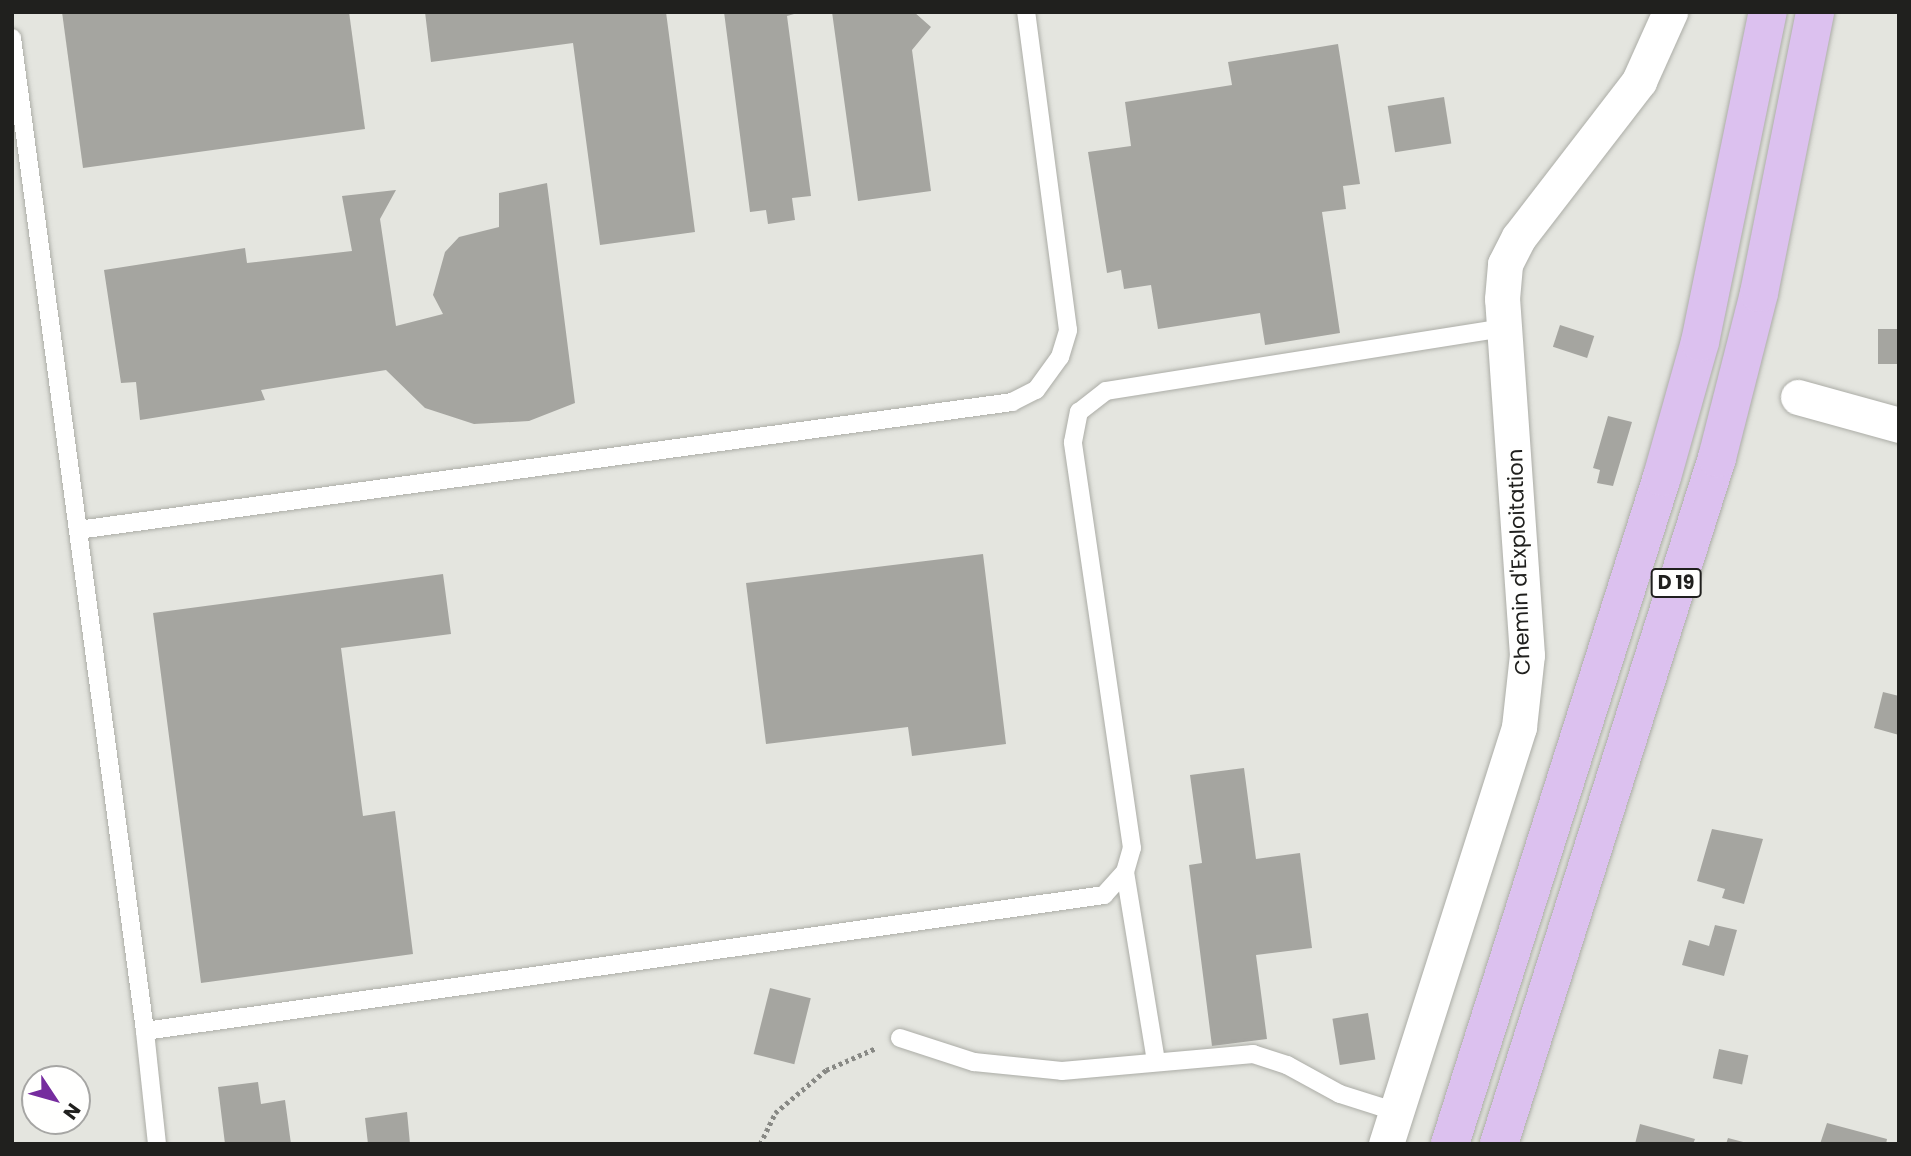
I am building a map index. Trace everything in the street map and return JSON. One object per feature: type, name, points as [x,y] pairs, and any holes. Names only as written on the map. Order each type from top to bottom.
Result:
[{"type":"main road","name":"D 19","points":[[1450,1144],[1620,617],[1679,415],[1711,289],[1769,12]]},
{"type":"main road","name":"D 19","points":[[1499,1144],[1717,458],[1759,293],[1815,12]]},
{"type":"street","name":"Chemin d'Exploitation","points":[[1392,1128],[1519,727],[1527,655],[1502,299],[1509,255],[1639,82],[1670,12]]},
{"type":"street","points":[[1798,397],[1899,425]]},
{"type":"lane","points":[[78,530],[1012,402],[1036,390],[1060,357],[1068,330],[1026,12]]},
{"type":"lane","points":[[12,38],[158,1144]]},
{"type":"lane","points":[[1156,1061],[1125,872],[1132,848],[1073,442],[1079,412],[1106,391],[1505,328]]},
{"type":"lane","points":[[145,1031],[1104,895],[1125,872]]},
{"type":"lane","points":[[900,1038],[974,1062],[1049,1069],[1253,1054],[1287,1065],[1340,1094],[1392,1128]]},
{"type":"path","points":[[760,1144],[775,1113],[827,1070],[900,1038]]},
{"type":"building","points":[[62,12],[349,12],[365,129],[83,168]]},
{"type":"building","points":[[425,12],[666,12],[695,232],[600,245],[573,43],[431,62]]},
{"type":"building","points":[[724,12],[801,12],[787,16],[811,196],[792,198],[795,220],[768,224],[766,210],[750,212]]},
{"type":"building","points":[[832,12],[914,12],[931,27],[912,50],[931,191],[858,201]]},
{"type":"building","points":[[1338,44],[1360,184],[1343,186],[1346,209],[1322,212],[1340,333],[1265,345],[1260,313],[1158,329],[1151,285],[1124,289],[1121,270],[1107,273],[1088,152],[1131,146],[1125,102],[1232,85],[1228,62]]},
{"type":"building","points":[[1444,97],[1451,143],[1395,152],[1388,106]]},
{"type":"building","points":[[547,183],[575,403],[529,421],[474,424],[425,408],[386,370],[261,390],[265,400],[140,420],[136,382],[121,383],[104,270],[245,248],[247,263],[352,251],[342,196],[396,190],[380,219],[396,326],[443,314],[433,295],[445,252],[459,237],[499,227],[499,193]]},
{"type":"building","points":[[1560,325],[1594,336],[1587,358],[1553,347]]},
{"type":"building","points":[[1878,329],[1899,329],[1899,364],[1878,364]]},
{"type":"building","points":[[1608,416],[1632,422],[1613,486],[1597,483],[1600,470],[1593,468]]},
{"type":"building","points":[[983,554],[1006,744],[912,756],[908,727],[766,744],[746,583]]},
{"type":"building","points":[[443,574],[451,634],[341,648],[363,816],[395,811],[413,954],[201,983],[153,613]]},
{"type":"building","points":[[1883,692],[1899,696],[1899,735],[1874,728]]},
{"type":"building","points":[[1244,768],[1256,859],[1300,853],[1312,948],[1256,955],[1267,1039],[1212,1046],[1189,865],[1202,863],[1190,775]]},
{"type":"building","points":[[1712,829],[1763,839],[1744,904],[1722,898],[1725,889],[1697,881]]},
{"type":"building","points":[[1715,925],[1737,930],[1724,976],[1682,965],[1689,940],[1709,946]]},
{"type":"building","points":[[770,988],[811,998],[794,1064],[754,1054]]},
{"type":"building","points":[[1368,1013],[1375,1059],[1340,1065],[1332,1019]]},
{"type":"building","points":[[1719,1049],[1748,1055],[1742,1085],[1713,1078]]},
{"type":"building","points":[[258,1082],[261,1104],[285,1100],[291,1144],[225,1144],[218,1087]]},
{"type":"building","points":[[407,1112],[410,1144],[368,1144],[365,1118]]},
{"type":"building","points":[[1827,1123],[1887,1139],[1886,1144],[1820,1144]]},
{"type":"building","points":[[1640,1124],[1695,1139],[1693,1144],[1635,1144]]},
{"type":"building","points":[[1728,1138],[1747,1143],[1747,1144],[1726,1144]]}]
